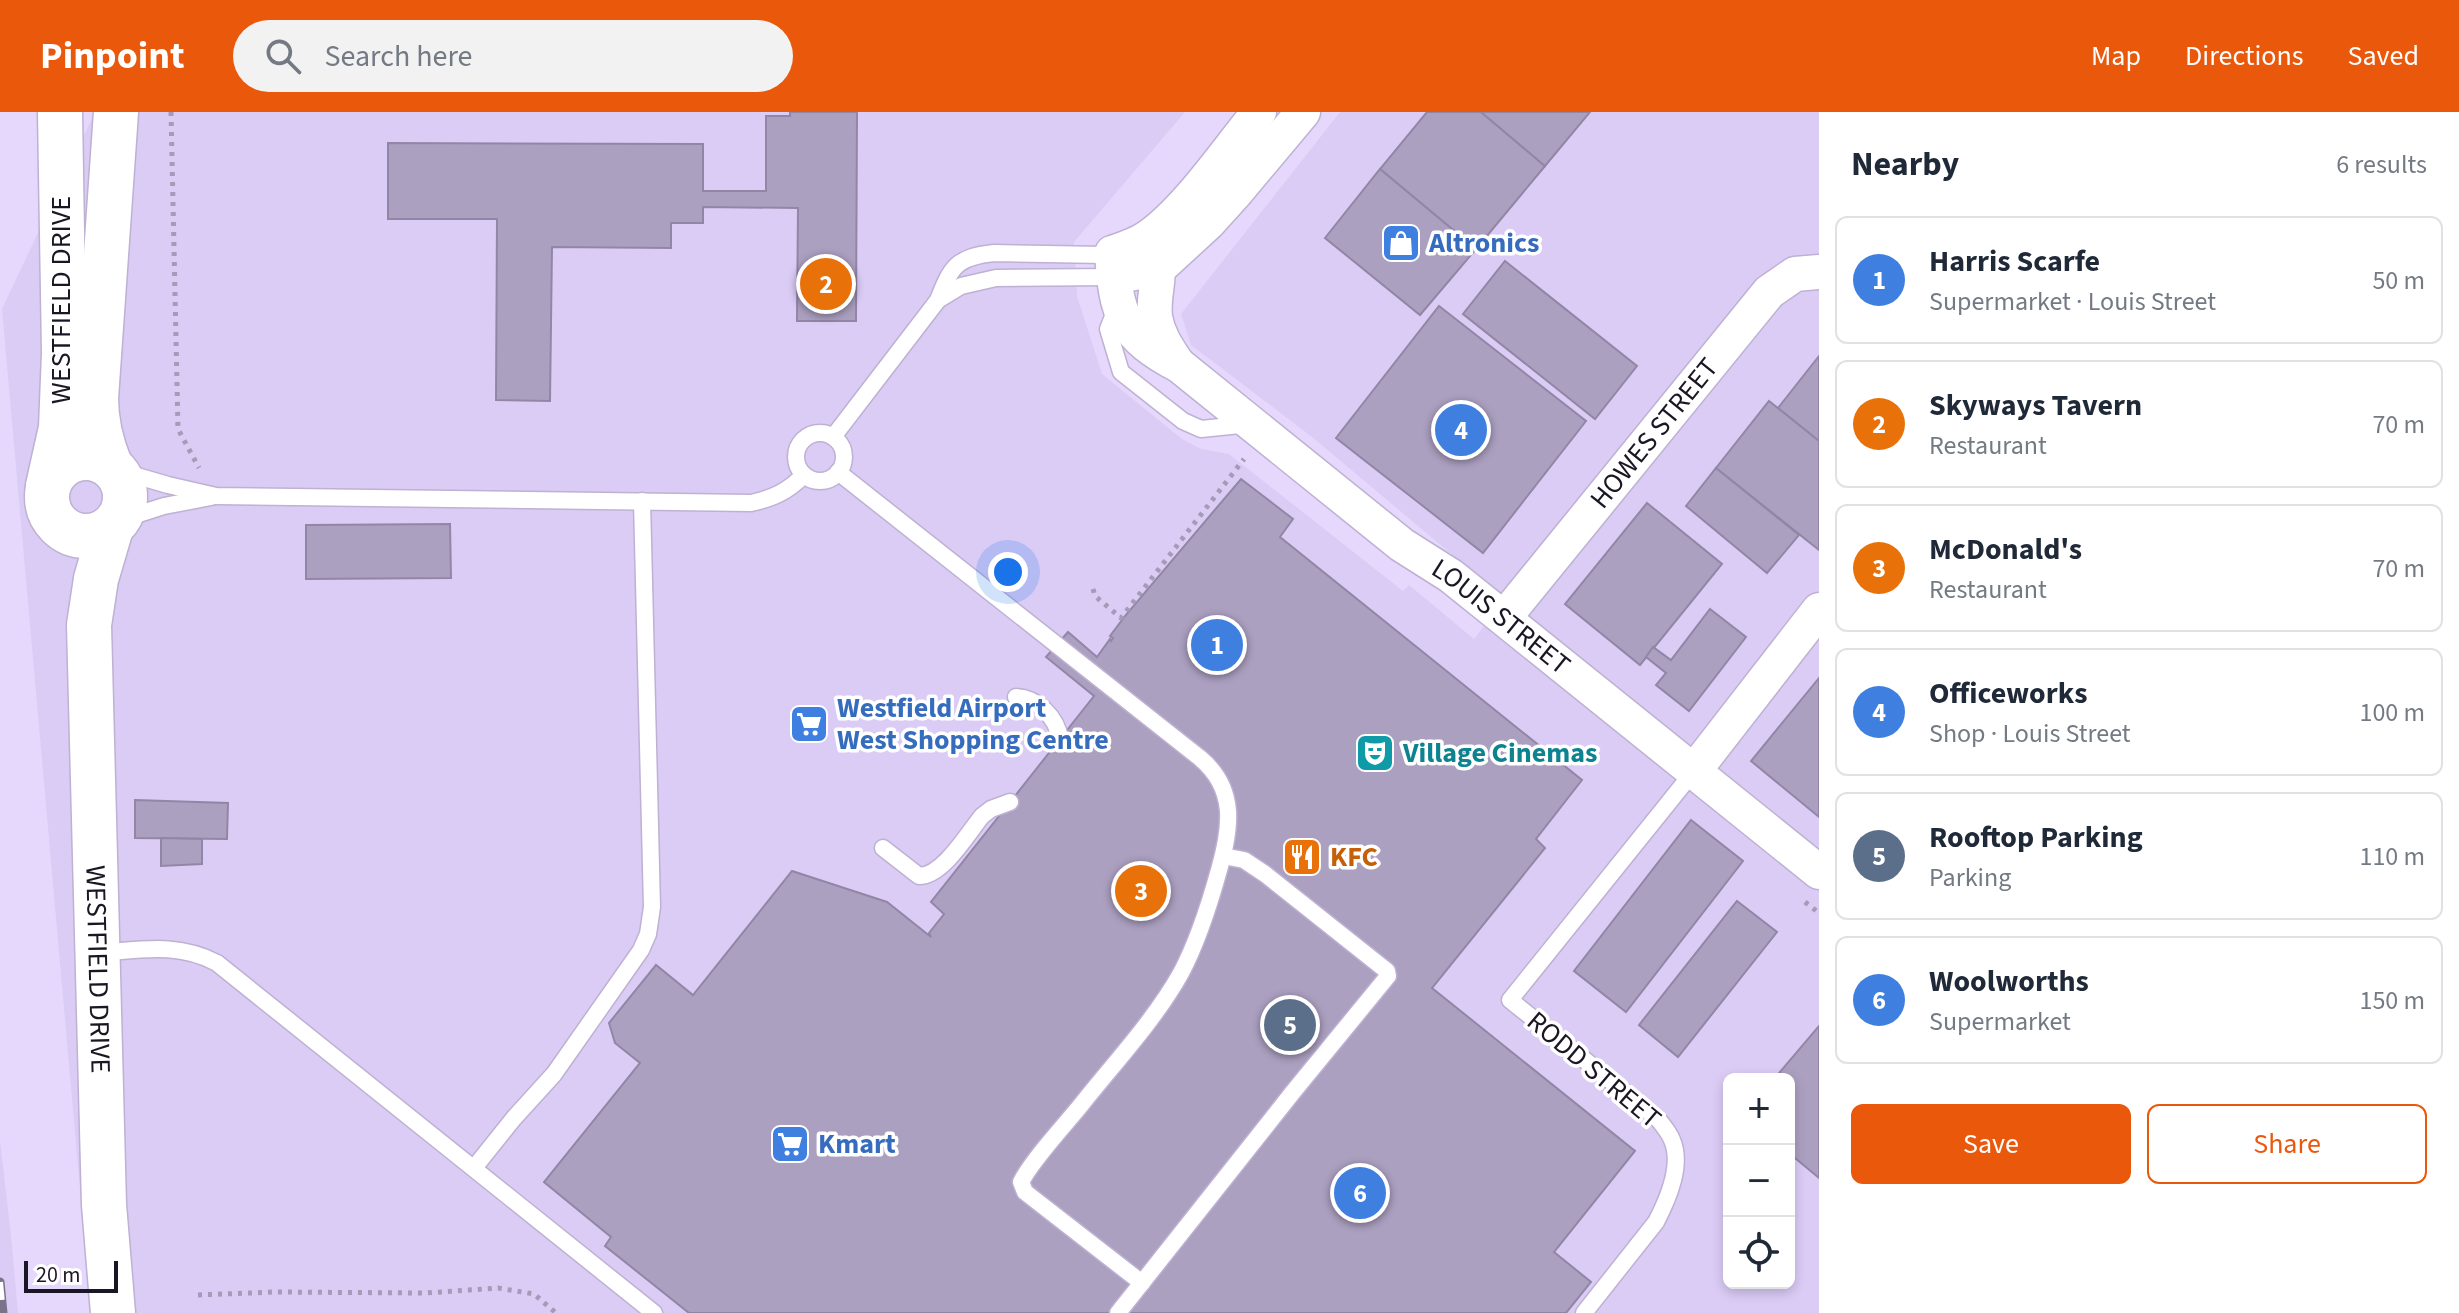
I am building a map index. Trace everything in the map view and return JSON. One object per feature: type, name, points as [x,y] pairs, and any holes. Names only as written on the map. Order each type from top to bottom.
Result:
[{"type":"main road","name":"WESTFIELD DRIVE","points":[[60,112],[64,353],[61,428],[48,498],[72,563],[89,625]]},
{"type":"main road","name":"WESTFIELD DRIVE","points":[[113,1313],[104,1205],[89,625],[96,579],[114,524],[123,511],[125,488],[112,467],[99,432],[96,398],[116,112]]},
{"type":"main road","points":[[112,467],[99,459],[74,459],[62,465],[53,475],[48,498],[55,521],[75,535],[100,534],[114,524]]},
{"type":"street","points":[[1113,292],[1153,253],[1183,205],[1259,112]]},
{"type":"street","points":[[1153,253],[1208,223],[1303,112]]},
{"type":"street","name":"LOUIS STREET","points":[[1153,253],[1158,331],[1180,366],[1250,440],[1451,576],[1819,872]]},
{"type":"street","name":"HOWES STREET","points":[[1504,618],[1769,292],[1795,274],[1819,272]]},
{"type":"street","name":"LOUIS STREET","points":[[1113,292],[1131,328],[1153,352],[1180,366]]},
{"type":"street","points":[[1694,771],[1819,610]]},
{"type":"lane","points":[[833,437],[938,300],[952,269],[977,255],[994,253],[1105,255],[1113,292],[1121,372],[1183,421],[1201,429],[1250,440]]},
{"type":"lane","points":[[938,300],[961,286],[996,278],[1113,292]]},
{"type":"lane","points":[[818,433],[833,437],[844,457],[838,472],[825,480],[810,479],[796,461],[799,446],[804,439],[818,433]]},
{"type":"lane","points":[[112,467],[216,496]]},
{"type":"lane","points":[[838,472],[1211,767],[1225,790],[1228,822],[1223,856],[1198,935],[1170,990],[1021,1182],[1025,1192],[1142,1283]]},
{"type":"lane","points":[[114,524],[164,506],[216,496],[751,503],[777,497],[804,475]]},
{"type":"lane","points":[[474,1168],[554,1074],[641,950],[648,934],[652,907],[642,501]]},
{"type":"lane","points":[[1016,697],[1027,697],[1051,716],[1060,739]]},
{"type":"lane","name":"RODD STREET","points":[[1584,1313],[1656,1222],[1664,1207],[1676,1167],[1672,1139],[1657,1118],[1510,1000],[1694,771]]},
{"type":"lane","points":[[883,848],[919,876],[933,874],[982,816],[1010,802]]},
{"type":"lane","points":[[1118,1313],[1388,976],[1387,971],[1265,874],[1244,860],[1223,856]]},
{"type":"lane","points":[[98,953],[175,949],[190,951],[217,963],[654,1313]]},
{"type":"path","points":[[171,112],[178,429],[216,496]]},
{"type":"path","points":[[1093,589],[1095,596],[1121,618],[1250,440]]},
{"type":"path","points":[[198,1295],[426,1293],[498,1288],[534,1294],[556,1313]]},
{"type":"shaded area","name":"Westfield Airport West Shopping Centre","points":[[95,112],[1185,112],[1074,242],[1077,296],[1102,374],[1182,439],[1201,449],[1229,454],[1403,591],[1409,585],[1474,639],[1505,599],[1312,437],[1191,345],[1181,314],[1340,112],[1819,112],[1819,1313],[91,1313],[2,309]]},
{"type":"shaded area","points":[[0,1140],[11,1236],[18,1313],[0,1313]]},
{"type":"building","points":[[790,112],[857,112],[856,321],[797,321],[798,208],[703,207],[703,223],[671,223],[671,248],[552,247],[550,401],[496,400],[497,219],[388,219],[388,143],[703,144],[703,191],[766,191],[766,116],[790,116]]},
{"type":"building","points":[[1427,112],[1481,112],[1545,166],[1476,249],[1380,169]]},
{"type":"building","points":[[1481,112],[1590,112],[1545,166]]},
{"type":"building","name":"Altronics","points":[[1380,169],[1476,249],[1420,315],[1325,238]]},
{"type":"building","points":[[1505,261],[1637,366],[1595,419],[1463,314]]},
{"type":"building","points":[[1439,306],[1586,421],[1483,553],[1336,438]]},
{"type":"building","points":[[1819,356],[1819,441],[1778,408]]},
{"type":"building","points":[[1769,401],[1819,441],[1819,550],[1716,468]]},
{"type":"building","points":[[1716,468],[1799,535],[1767,573],[1686,506]]},
{"type":"building","points":[[1241,479],[1293,519],[1280,537],[1582,780],[1536,839],[1545,848],[1432,988],[1635,1151],[1554,1252],[1591,1282],[1566,1313],[689,1313],[605,1246],[611,1237],[544,1182],[640,1063],[615,1043],[609,1023],[656,965],[693,995],[792,871],[887,902],[931,937],[929,933],[944,914],[931,902],[1094,696],[1046,657],[1068,632],[1097,657],[1111,641],[1113,638],[1110,636],[1125,616]]},
{"type":"building","points":[[1647,503],[1722,564],[1640,665],[1565,604]]},
{"type":"building","points":[[450,524],[451,578],[306,579],[306,525]]},
{"type":"building","points":[[1710,609],[1746,637],[1689,711],[1656,685],[1666,673],[1646,657],[1653,647],[1671,660]]},
{"type":"building","points":[[1819,678],[1819,817],[1751,761]]},
{"type":"building","points":[[135,800],[228,803],[227,839],[135,838]]},
{"type":"building","points":[[1691,820],[1743,861],[1626,1012],[1574,971]]},
{"type":"building","points":[[161,838],[202,839],[202,864],[161,866]]},
{"type":"building","points":[[1737,901],[1777,932],[1678,1057],[1639,1025]]},
{"type":"building","points":[[1819,1026],[1819,1178],[1795,1158],[1795,1073],[1779,1073]]},
{"type":"railway","points":[[0,1282],[3,1313]]},
{"type":"place","name":"Altronics","points":[[1401,243]]},
{"type":"place","name":"Skyways Tavern","points":[[826,284]]},
{"type":"place","name":"Officeworks","points":[[1461,430]]},
{"type":"place","name":"Harris Scarfe","points":[[1217,645]]},
{"type":"place","name":"Westfield Airport West Shopping Centre","points":[[809,724]]},
{"type":"place","name":"Village Cinemas","points":[[1375,753]]},
{"type":"place","name":"KFC","points":[[1302,857]]},
{"type":"place","name":"McDonald's","points":[[1141,891]]},
{"type":"place","name":"Rooftop Parking","points":[[1290,1025]]},
{"type":"place","name":"Kmart","points":[[790,1144]]},
{"type":"place","name":"Woolworths","points":[[1360,1193]]}]
